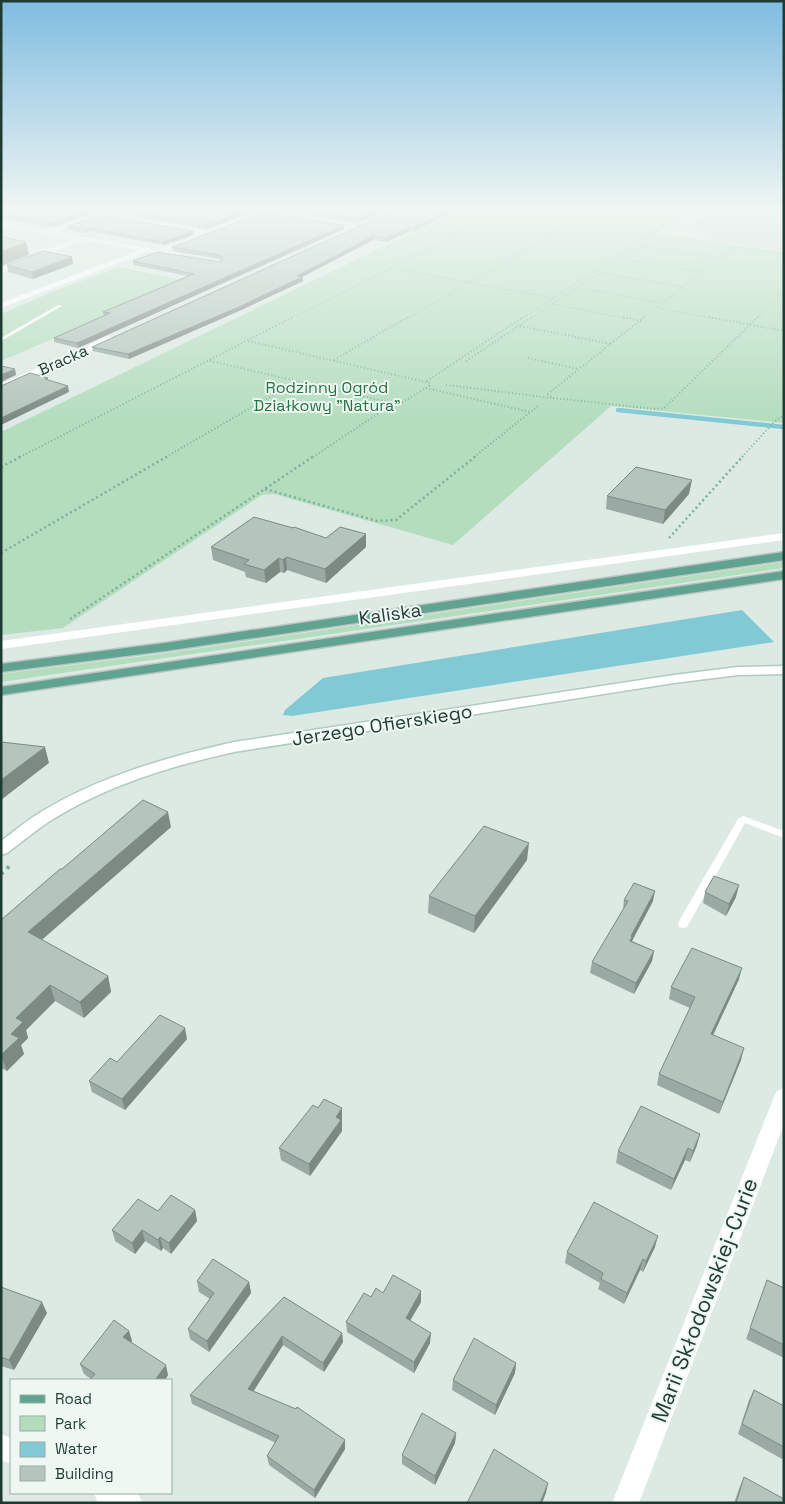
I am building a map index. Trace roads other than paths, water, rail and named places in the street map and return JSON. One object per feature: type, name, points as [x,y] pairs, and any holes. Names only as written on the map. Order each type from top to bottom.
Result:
[{"type":"main road","name":"Kaliska","points":[[1,668],[185,644],[784,556]]},
{"type":"main road","name":"Kaliska","points":[[1,691],[784,575]]},
{"type":"street","points":[[1,306],[71,279]]},
{"type":"street","name":"Bracka","points":[[1,388],[120,334]]},
{"type":"street","name":"Kaliska","points":[[1,645],[784,536]]},
{"type":"street","name":"Jerzego Ofierskiego","points":[[1,849],[48,815],[111,783],[149,768],[188,757],[234,747],[674,679],[738,671],[784,670]]},
{"type":"street","name":"Marii Skłodowskiej-Curie","points":[[624,1503],[784,1097]]},
{"type":"street","points":[[109,1494],[130,1503]]},
{"type":"lane","points":[[1,340],[60,306]]},
{"type":"lane","points":[[683,924],[743,819],[784,835]]},
{"type":"water","points":[[742,610],[774,642],[292,716],[283,715],[285,710],[323,678]]},
{"type":"waterway","points":[[618,410],[784,427]]},
{"type":"park label","name":"Rodzinny Ogród Działkowy \"Natura\"","points":[[327,396]]}]
